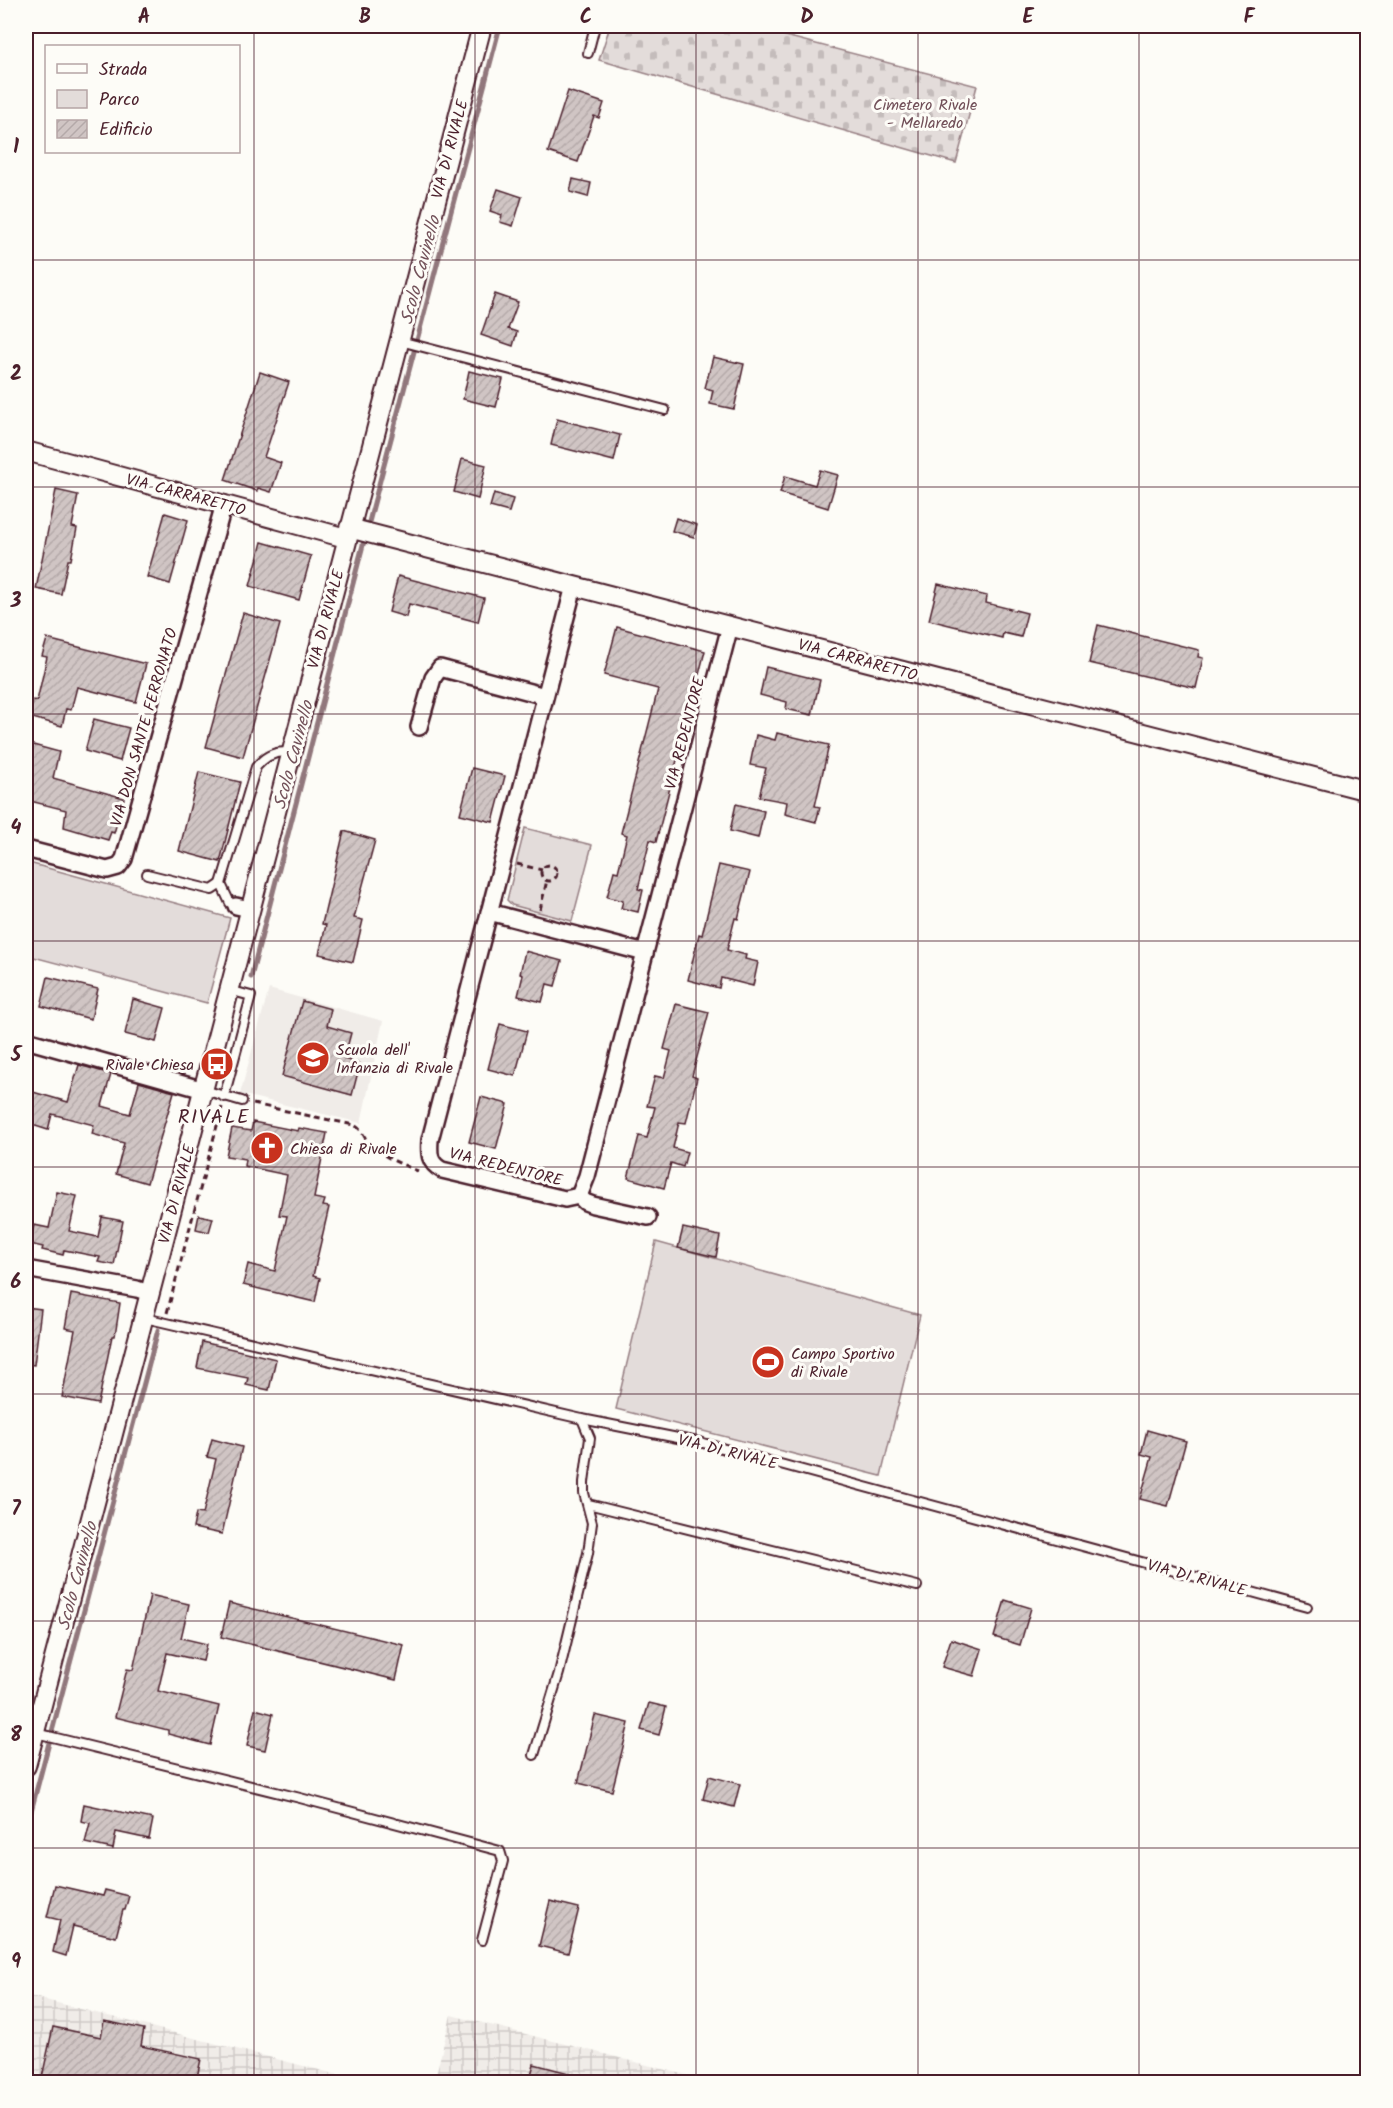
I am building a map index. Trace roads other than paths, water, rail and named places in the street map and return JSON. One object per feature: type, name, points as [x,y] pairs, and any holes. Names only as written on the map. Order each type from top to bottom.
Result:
[{"type":"street","name":"VIA DI RIVALE","points":[[26,1766],[39,1734],[143,1318],[204,1090],[229,990],[243,908],[291,753],[348,533],[403,342],[482,26]]},
{"type":"street","name":"VIA CARRARETTO","points":[[26,451],[224,504],[574,586],[1368,791]]},
{"type":"street","name":"VIA DON SANTE FERRONATO","points":[[26,849],[107,870],[118,867],[124,859],[224,504]]},
{"type":"street","name":"VIA REDENTORE","points":[[574,586],[430,1140],[430,1159],[436,1167],[449,1172],[565,1199],[579,1196]]},
{"type":"street","name":"VIA REDENTORE","points":[[579,1196],[587,1176],[730,626]]},
{"type":"street","points":[[419,727],[433,678],[440,668],[546,696]]},
{"type":"street","points":[[489,912],[645,953]]},
{"type":"street","points":[[26,1040],[204,1090]]},
{"type":"street","name":"VIA REDENTORE","points":[[579,1196],[585,1202],[648,1217]]},
{"type":"street","points":[[26,1269],[150,1293]]},
{"type":"lane","points":[[588,53],[595,26]]},
{"type":"lane","points":[[403,342],[665,410]]},
{"type":"lane","points":[[147,874],[212,890],[221,884],[256,767],[262,759],[275,753],[291,753]]},
{"type":"lane","points":[[221,884],[230,903],[243,908]]},
{"type":"lane","points":[[224,1097],[251,996],[229,990]]},
{"type":"lane","points":[[204,1090],[242,1101]]},
{"type":"lane","name":"VIA DI RIVALE","points":[[143,1318],[582,1419],[703,1443],[1307,1607]]},
{"type":"lane","points":[[534,1755],[559,1673],[588,1553],[592,1523],[584,1493],[584,1482],[590,1438],[582,1419]]},
{"type":"lane","points":[[588,1504],[917,1586]]},
{"type":"lane","points":[[39,1734],[300,1798],[500,1851],[503,1861],[482,1940]]},
{"type":"waterway","name":"Scolo Cavinello","points":[[369,522],[500,26]]},
{"type":"waterway","name":"Scolo Cavinello","points":[[251,977],[364,541]]},
{"type":"waterway","name":"Scolo Cavinello","points":[[26,1830],[158,1330]]},
{"type":"place","name":"Scuola dell' Infanzia di Rivale","points":[[313,1058]]},
{"type":"place","name":"Rivale Chiesa","points":[[217,1064]]},
{"type":"place","name":"Chiesa di Rivale","points":[[267,1148]]},
{"type":"place","name":"Campo Sportivo di Rivale","points":[[768,1362]]},
{"type":"district","name":"RIVALE","points":[[214,1116]]},
{"type":"park label","name":"Cimetero Rivale - Mellaredo","points":[[925,113]]}]
